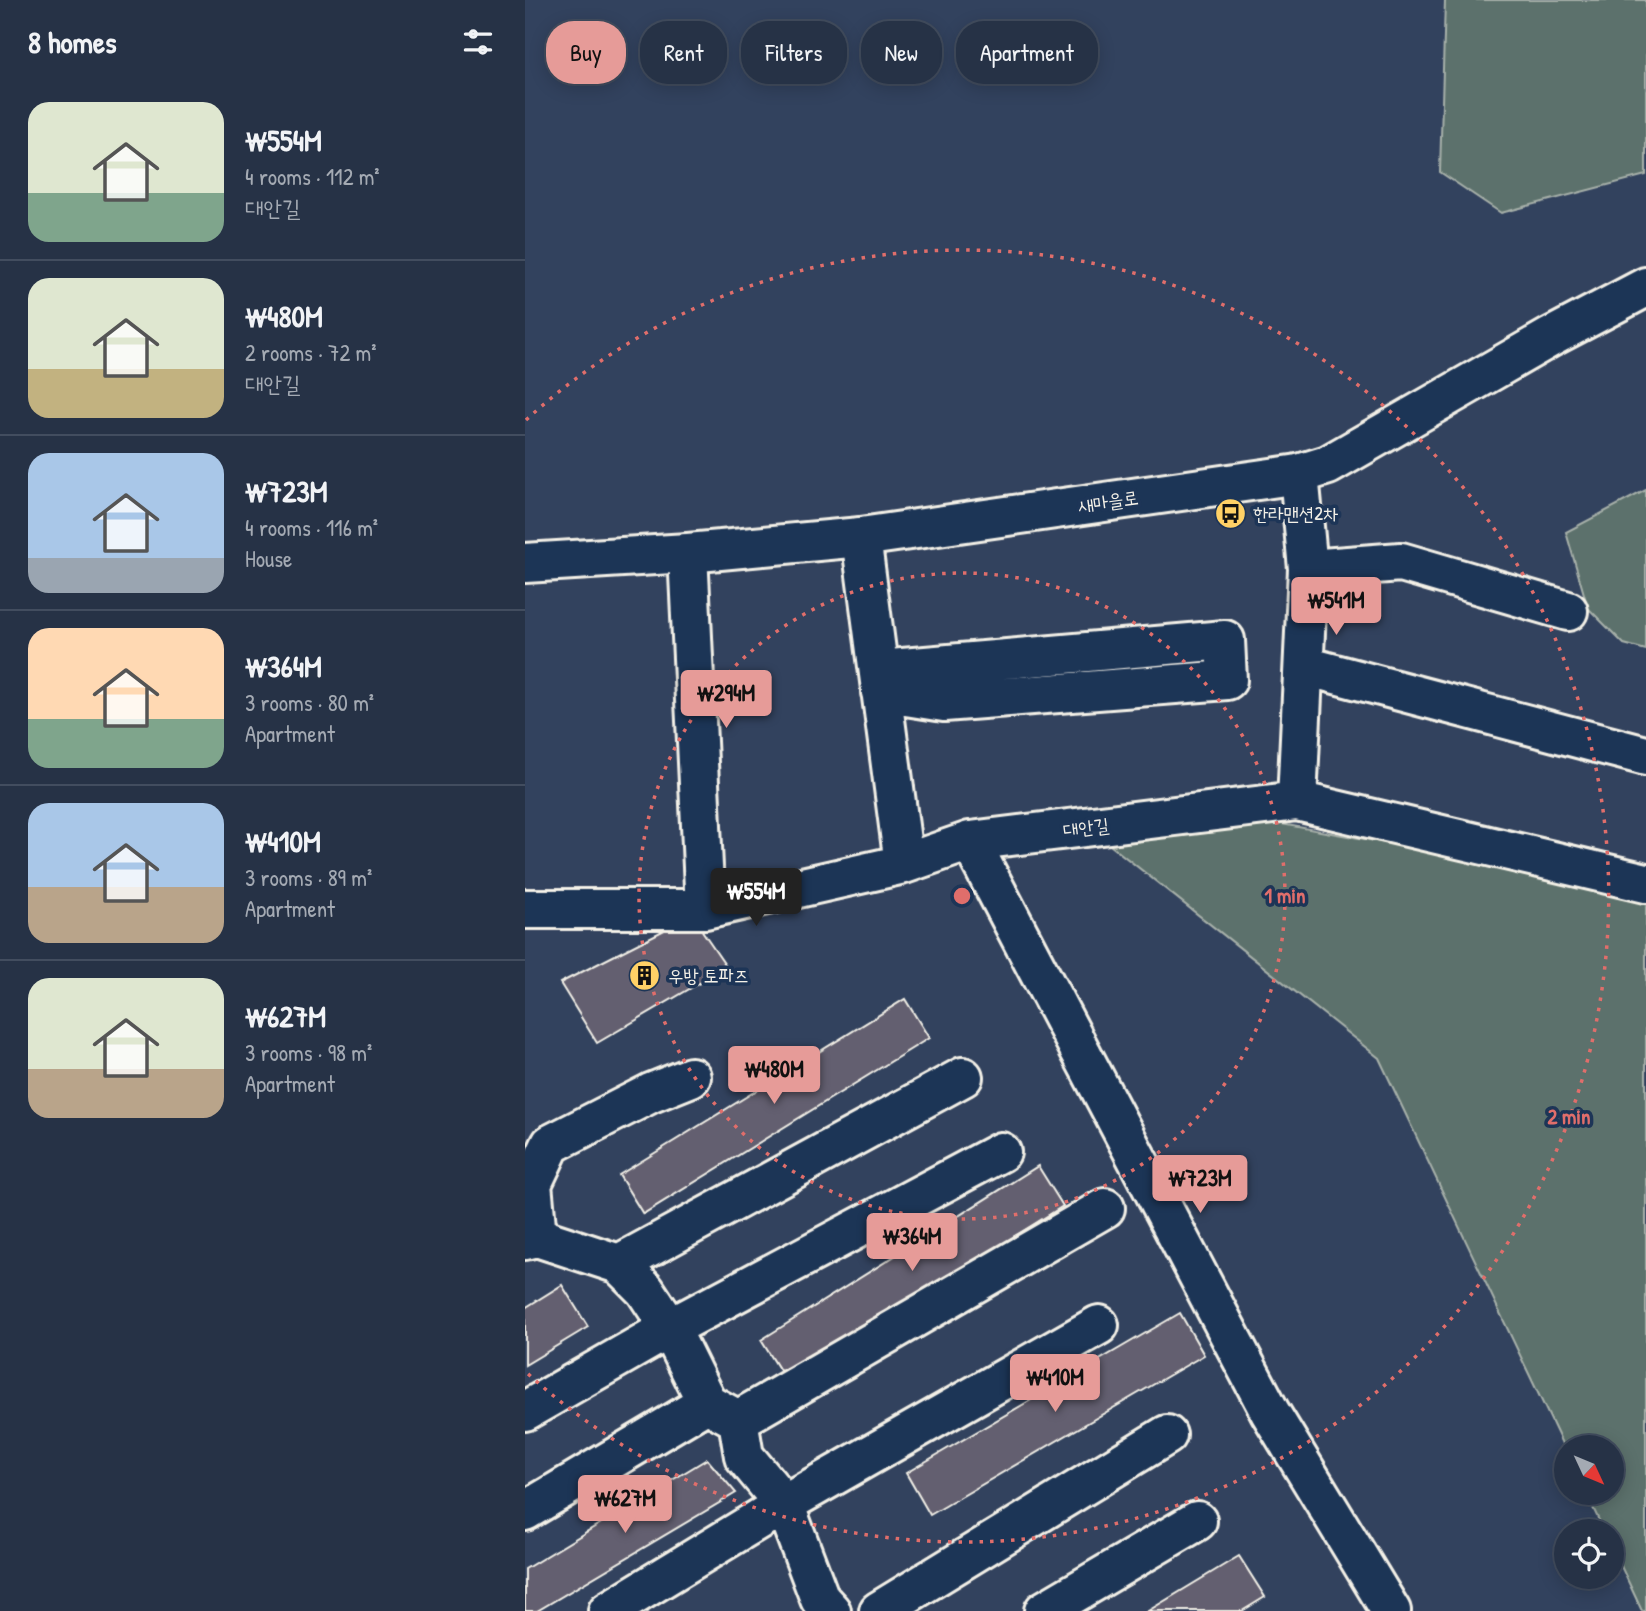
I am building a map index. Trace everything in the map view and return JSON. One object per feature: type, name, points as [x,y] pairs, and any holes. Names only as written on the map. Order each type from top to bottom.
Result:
[{"type":"street","name":"새마을로","points":[[525,563],[688,553],[861,537],[1299,474],[1328,465],[1551,337],[1646,288]]},
{"type":"street","points":[[1297,801],[1308,569],[1299,474]]},
{"type":"street","points":[[861,537],[904,864]]},
{"type":"street","points":[[688,553],[705,909]]},
{"type":"street","points":[[1308,569],[1401,562],[1568,611]]},
{"type":"street","points":[[1225,640],[1227,680],[944,702],[880,681],[1225,640]]},
{"type":"street","points":[[1305,666],[1646,756]]},
{"type":"street","name":"대안길","points":[[525,909],[705,909],[904,864],[971,841],[1297,801],[1646,883]]},
{"type":"street","points":[[971,841],[1270,1412],[1391,1611]]},
{"type":"street","points":[[691,1077],[651,1093],[551,1144],[532,1184],[531,1238],[619,1264],[645,1290],[722,1411],[744,1456],[784,1504],[817,1607]]},
{"type":"street","points":[[619,1264],[963,1077]]},
{"type":"street","points":[[525,1411],[670,1328],[1001,1152]]},
{"type":"street","points":[[525,1511],[722,1411],[1105,1208]]},
{"type":"street","points":[[608,1611],[784,1504],[1099,1325]]},
{"type":"street","points":[[879,1611],[1167,1435]]},
{"type":"street","points":[[1044,1611],[1197,1521]]},
{"type":"green space","points":[[1445,0],[1646,0],[1646,175],[1501,213],[1440,172]]},
{"type":"green space","points":[[1646,490],[1646,650],[1624,644],[1588,608],[1566,532]]},
{"type":"green space","points":[[1259,820],[1464,857],[1646,901],[1646,1611],[1642,1611],[1624,1573],[1624,1519],[1598,1519],[1592,1505],[1624,1505],[1624,1435],[1558,1435],[1379,1058],[1110,845]]},
{"type":"building","name":"우방 토파즈","points":[[692,916],[727,967],[597,1043],[560,983]]},
{"type":"building","points":[[905,999],[929,1038],[643,1214],[619,1175]]},
{"type":"building","points":[[1038,1166],[1063,1206],[786,1380],[761,1340]]},
{"type":"building","points":[[562,1285],[588,1327],[525,1365],[525,1308]]},
{"type":"building","points":[[1180,1313],[1204,1355],[930,1515],[906,1473]]},
{"type":"building","points":[[707,1459],[736,1493],[537,1611],[525,1611],[525,1569]]},
{"type":"building","points":[[1239,1556],[1265,1597],[1242,1611],[1148,1611]]},
{"type":"place","name":"한라맨션2차","points":[[1230,513]]},
{"type":"place","name":"우방 토파즈","points":[[645,975]]}]
